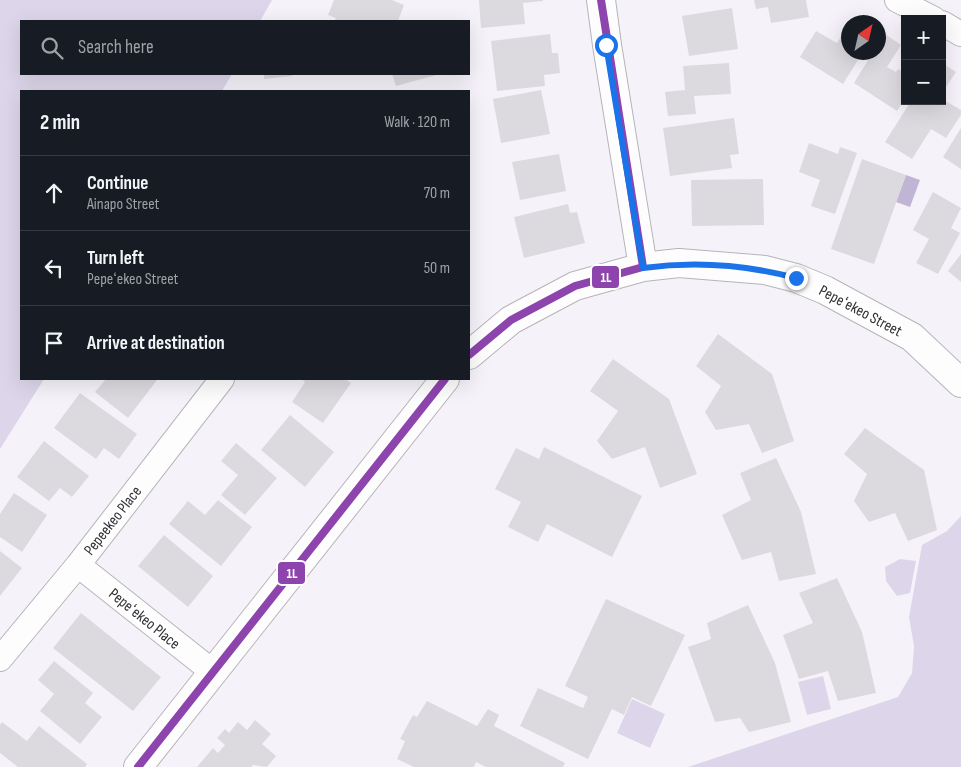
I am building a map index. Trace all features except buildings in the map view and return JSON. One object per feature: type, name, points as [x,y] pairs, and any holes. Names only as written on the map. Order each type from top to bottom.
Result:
[{"type":"street","points":[[601,0],[606,45],[643,268]]},
{"type":"street","points":[[897,0],[926,15]]},
{"type":"street","points":[[946,26],[961,34]]},
{"type":"street","name":"Pepeʻekeo Street","points":[[470,354],[511,320],[575,286],[643,268],[679,263],[765,270],[796,278],[854,304],[912,337],[961,382]]},
{"type":"street","name":"Pepeekeo Place","points":[[0,659],[78,565],[221,380]]},
{"type":"street","points":[[138,767],[444,380]]},
{"type":"street","name":"Pepeʻekeo Place","points":[[78,565],[213,672]]},
{"type":"shaded area","points":[[0,0],[272,0],[261,20],[20,20],[20,75],[231,75],[223,90],[20,90],[20,380],[43,380],[0,449]]},
{"type":"shaded area","points":[[906,175],[920,180],[910,207],[896,202]]},
{"type":"shaded area","points":[[961,516],[961,767],[688,767],[898,697],[912,673],[914,646],[909,617],[922,545],[947,531]]},
{"type":"shaded area","points":[[900,559],[916,561],[910,593],[897,596],[886,581],[885,567]]},
{"type":"shaded area","points":[[823,676],[831,709],[807,715],[798,682]]},
{"type":"shaded area","points":[[632,699],[665,714],[650,748],[617,733]]},
{"type":"transit line","name":"1L","points":[[470,354],[511,320],[575,286],[643,267],[601,0]]},
{"type":"transit line","name":"1L","points":[[138,767],[444,380]]},
{"type":"route","points":[[606,45],[643,268],[679,263],[765,270],[796,278]]}]
